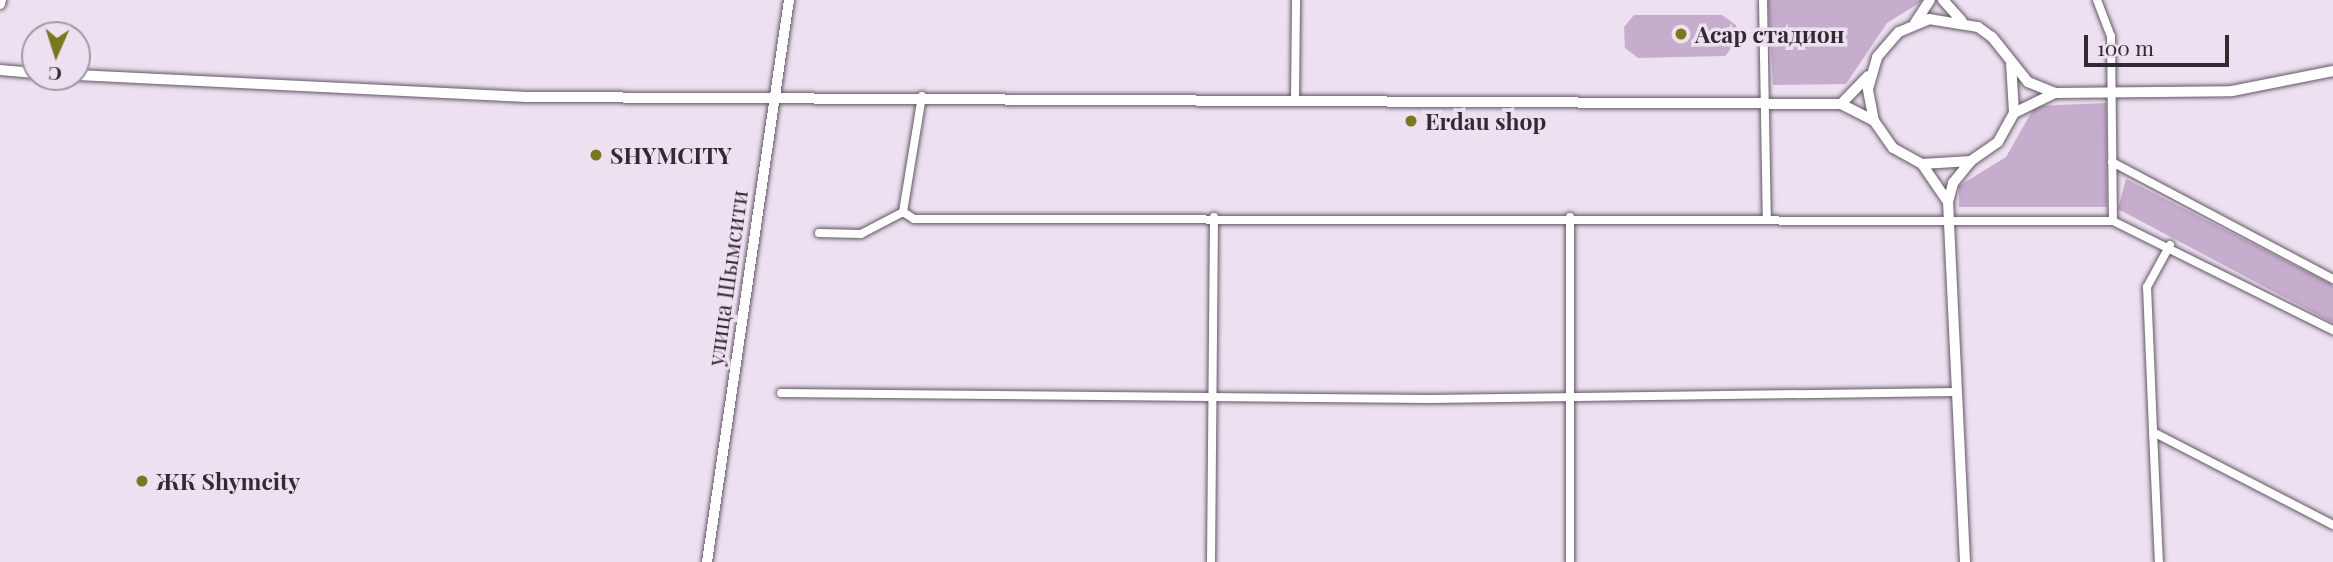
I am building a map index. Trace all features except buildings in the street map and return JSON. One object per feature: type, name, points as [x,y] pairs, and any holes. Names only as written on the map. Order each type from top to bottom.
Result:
[{"type":"main road","name":"улица Шымсити","points":[[707,562],[789,0]]},
{"type":"street","points":[[1295,100],[1296,0]]},
{"type":"street","points":[[1763,0],[1767,219]]},
{"type":"street","points":[[1841,104],[1871,72],[1886,43],[1913,24],[1930,0]]},
{"type":"street","points":[[1944,0],[1963,21],[1992,37],[2028,82],[2055,93],[2112,95],[2232,91],[2333,71]]},
{"type":"street","points":[[2097,0],[2111,36],[2113,221]]},
{"type":"street","points":[[1913,24],[1963,21]]},
{"type":"street","points":[[1965,562],[1948,202],[1953,183],[1971,161],[1998,142],[2014,113],[2011,62]]},
{"type":"street","points":[[0,70],[21,72]]},
{"type":"street","points":[[1871,72],[1874,121]]},
{"type":"street","points":[[91,76],[526,97],[922,96],[1841,104],[1874,121],[1893,148],[1922,164],[1948,202]]},
{"type":"street","points":[[2014,113],[2055,93]]},
{"type":"street","points":[[903,212],[922,96]]},
{"type":"street","points":[[1922,164],[1971,161]]},
{"type":"street","points":[[2112,162],[2333,279]]},
{"type":"street","points":[[903,212],[914,219],[1570,217],[2113,221],[2170,245],[2333,330]]},
{"type":"street","points":[[819,233],[861,234],[903,212]]},
{"type":"street","points":[[1570,217],[1570,562]]},
{"type":"street","points":[[1210,562],[1214,218]]},
{"type":"street","points":[[2159,562],[2147,287],[2170,245]]},
{"type":"street","points":[[780,393],[1569,397],[1956,392]]},
{"type":"street","points":[[2153,432],[2333,525]]},
{"type":"shaded area","points":[[1768,0],[1924,0],[1887,23],[1846,84],[1773,85]]},
{"type":"shaded area","name":"Асар стадион","points":[[1634,15],[1722,15],[1736,25],[1738,41],[1725,56],[1638,58],[1625,48],[1624,27]]},
{"type":"shaded area","points":[[2106,103],[2107,207],[1959,207],[1959,186],[2006,157],[2035,106]]},
{"type":"shaded area","points":[[2126,179],[2333,285],[2333,323],[2118,209]]},
{"type":"place","name":"Асар стадион","points":[[1681,34]]},
{"type":"place","name":"Erdau shop","points":[[1411,121]]},
{"type":"place","name":"SHYMCITY","points":[[596,155]]},
{"type":"place","name":"ЖК Shymcity","points":[[142,481]]}]
